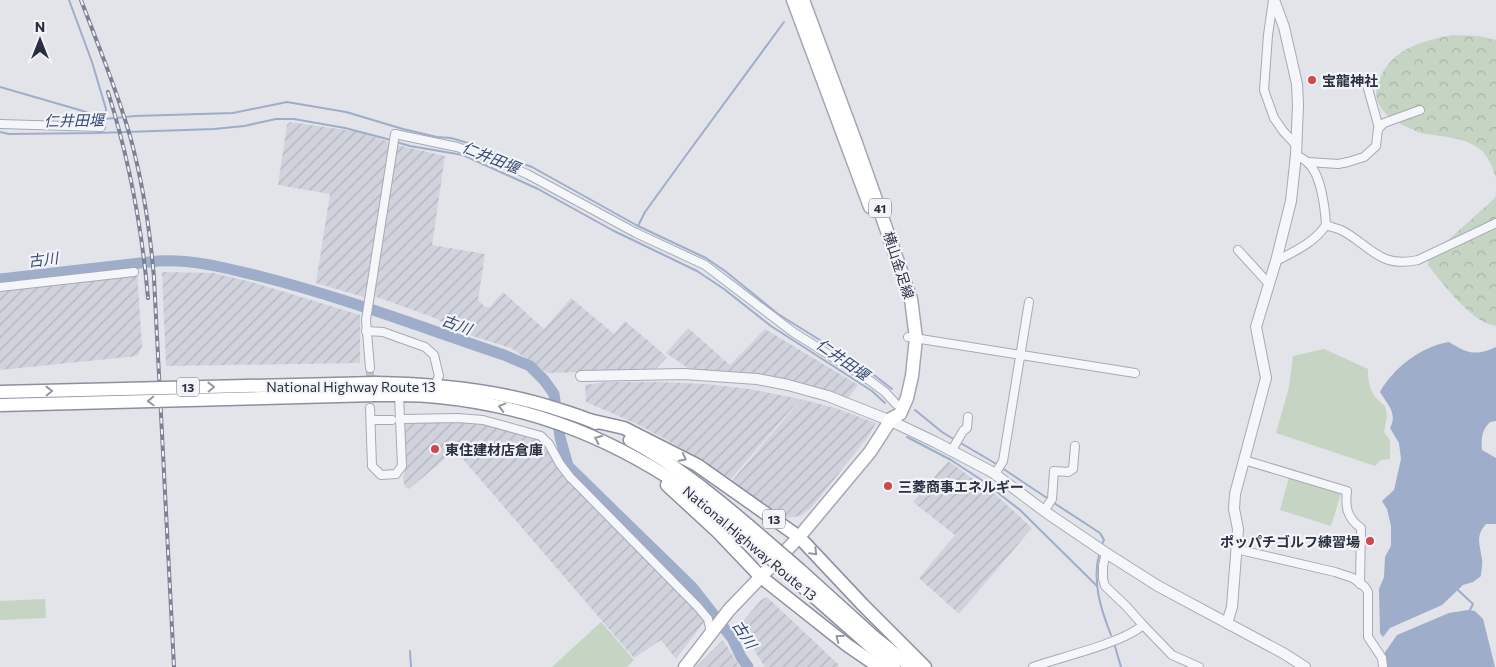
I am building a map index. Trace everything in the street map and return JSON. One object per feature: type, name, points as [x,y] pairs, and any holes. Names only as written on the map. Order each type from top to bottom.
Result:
[{"type":"main road","name":"横山金足線","points":[[761,577],[799,537],[870,452],[892,420],[900,414],[910,388],[914,363],[912,338],[897,278],[792,0]]},
{"type":"main road","name":"横山金足線","points":[[803,0],[902,270],[914,312],[912,338],[905,374],[893,410],[892,420]]},
{"type":"main road","name":"National Highway Route 13","points":[[0,405],[435,385],[499,394],[548,406],[589,420],[622,436],[671,464],[700,484],[746,530],[911,667]]},
{"type":"main road","name":"National Highway Route 13","points":[[0,392],[375,389],[399,395],[438,396],[494,405],[568,426],[627,453],[746,530]]},
{"type":"main road","name":"13","points":[[589,420],[624,428],[697,465],[799,537],[925,667]]},
{"type":"main road","name":"13","points":[[627,453],[678,494],[761,577],[847,645],[879,667]]},
{"type":"main road","name":"National Highway Route 13","points":[[797,574],[894,667]]},
{"type":"main road","name":"41","points":[[685,667],[729,610],[761,577]]},
{"type":"street","points":[[1227,623],[1232,607],[1238,529],[1234,509],[1234,494],[1266,378],[1256,327],[1276,261],[1291,201],[1297,151],[1297,84],[1284,27],[1274,0]]},
{"type":"street","points":[[1274,0],[1268,36],[1264,90],[1274,118],[1297,151],[1308,162],[1319,183],[1323,196],[1326,225],[1320,234],[1301,248],[1276,261]]},
{"type":"street","points":[[1308,162],[1338,164],[1348,162],[1364,157],[1376,146],[1379,128],[1367,85]]},
{"type":"street","points":[[1379,128],[1384,123],[1420,110]]},
{"type":"street","points":[[0,124],[101,127]]},
{"type":"street","points":[[370,368],[366,320],[395,134],[457,146],[527,174],[636,233],[705,265],[793,332],[869,380],[885,392],[896,404]]},
{"type":"street","points":[[1326,225],[1342,231],[1376,255],[1396,262],[1408,262],[1418,260],[1496,223]]},
{"type":"street","points":[[1238,250],[1269,284]]},
{"type":"street","points":[[0,287],[134,272]]},
{"type":"street","points":[[998,470],[1021,355],[1029,302]]},
{"type":"street","points":[[366,331],[383,332],[425,347],[434,355],[439,376],[435,385]]},
{"type":"street","points":[[912,338],[1135,374]]},
{"type":"street","points":[[581,376],[684,374],[757,379],[828,396],[956,444],[998,470],[1048,505],[1106,553],[1158,586],[1283,653],[1305,667]]},
{"type":"street","points":[[370,408],[372,466],[380,475],[396,474],[402,466],[399,395]]},
{"type":"street","points":[[956,444],[963,431],[967,428],[968,417]]},
{"type":"street","points":[[403,419],[458,418],[483,420],[541,436],[549,444],[570,477],[708,619],[711,633]]},
{"type":"street","points":[[371,420],[392,420]]},
{"type":"street","points":[[1048,505],[1054,471],[1068,472],[1073,469],[1075,446]]},
{"type":"street","points":[[1244,460],[1347,492],[1346,510],[1361,528],[1360,584]]},
{"type":"street","points":[[1236,549],[1353,578],[1368,592],[1368,637],[1382,658],[1383,667]]},
{"type":"street","points":[[1106,553],[1103,566],[1105,586],[1172,656],[1199,667]]},
{"type":"street","points":[[1033,667],[1111,641],[1137,630],[1143,625]]},
{"type":"shaded area","points":[[290,122],[359,132],[389,142],[367,298],[316,283],[330,194],[278,185],[287,125]]},
{"type":"shaded area","points":[[397,145],[445,156],[432,245],[485,254],[478,300],[485,307],[490,307],[503,292],[544,329],[571,298],[614,334],[625,321],[667,357],[655,370],[547,373],[511,348],[460,332],[435,318],[374,296]]},
{"type":"shaded area","points":[[137,269],[142,347],[137,356],[0,370],[0,285]]},
{"type":"shaded area","points":[[162,272],[214,273],[255,283],[360,315],[360,363],[166,366]]},
{"type":"shaded area","points":[[688,328],[730,365],[765,329],[858,385],[847,400],[694,372],[666,353]]},
{"type":"shaded area","points":[[607,382],[706,384],[750,389],[800,399],[731,479],[637,424],[586,402],[585,385]]},
{"type":"shaded area","points":[[801,399],[835,408],[876,423],[868,437],[811,508],[800,516],[778,519],[732,481]]},
{"type":"shaded area","points":[[459,419],[484,422],[540,437],[546,443],[557,465],[683,595],[705,621],[676,659],[661,640],[634,658],[455,450],[409,489],[405,487],[403,479],[405,470],[402,421]]},
{"type":"shaded area","points":[[948,461],[996,495],[1032,528],[959,614],[919,578],[955,535],[913,502]]},
{"type":"shaded area","points":[[767,597],[839,665],[838,667],[765,667],[739,626],[761,600]]},
{"type":"shaded area","points":[[723,640],[740,667],[696,667]]},
{"type":"green space","points":[[1452,35],[1479,36],[1496,40],[1496,178],[1487,157],[1475,146],[1468,142],[1445,136],[1421,133],[1395,121],[1379,105],[1376,91],[1378,83],[1382,74],[1395,57],[1421,43]]},
{"type":"green space","points":[[1496,195],[1496,326],[1477,318],[1459,302],[1428,265],[1430,251],[1446,242],[1495,198]]},
{"type":"green space","points":[[1324,349],[1368,369],[1371,390],[1376,398],[1385,406],[1387,416],[1384,432],[1390,440],[1390,459],[1381,460],[1375,466],[1276,433],[1289,387],[1293,356]]},
{"type":"green space","points":[[1290,474],[1342,490],[1331,526],[1280,510]]},
{"type":"green space","points":[[45,599],[46,618],[0,620],[0,601]]},
{"type":"green space","points":[[601,622],[634,660],[627,667],[552,667]]},
{"type":"water","points":[[1449,342],[1467,351],[1477,353],[1496,347],[1496,421],[1490,422],[1484,431],[1482,450],[1496,458],[1496,524],[1486,524],[1480,533],[1481,576],[1473,582],[1463,585],[1442,605],[1390,628],[1383,637],[1380,633],[1379,589],[1384,577],[1385,557],[1391,546],[1391,526],[1387,509],[1382,501],[1394,490],[1401,459],[1399,443],[1390,428],[1393,418],[1392,413],[1380,392],[1392,375],[1409,360],[1429,348]]},
{"type":"water","points":[[1468,610],[1475,611],[1483,619],[1495,667],[1383,667],[1383,655],[1397,635],[1449,613]]},
{"type":"waterway","points":[[69,0],[92,62],[106,109],[105,119]]},
{"type":"waterway","points":[[638,226],[645,212],[784,22]]},
{"type":"waterway","points":[[0,87],[105,119],[135,116],[233,113],[287,102],[346,112],[403,129],[437,137],[451,138],[471,144],[532,167],[638,226],[706,258],[778,314],[865,368],[892,389]]},
{"type":"waterway","name":"仁井田堰","points":[[0,132],[9,134],[97,133],[214,129],[244,126],[276,119],[294,119],[345,128],[391,140]]},
{"type":"waterway","name":"仁井田堰","points":[[396,142],[463,155],[538,189],[612,230],[697,271],[724,289],[771,326],[872,391],[885,403]]},
{"type":"waterway","name":"古川","points":[[0,279],[158,261],[184,261],[209,265],[290,284],[352,303],[504,355],[530,366],[544,380],[554,394],[560,437],[568,466],[692,587],[732,638],[748,667]]},
{"type":"waterway","points":[[915,410],[955,440]]},
{"type":"waterway","points":[[907,437],[951,460],[983,481],[1020,510],[1097,586]]},
{"type":"waterway","points":[[959,442],[998,465]]},
{"type":"waterway","points":[[1002,468],[1050,500]]},
{"type":"waterway","points":[[1054,503],[1100,533],[1104,540],[1102,544]]},
{"type":"waterway","points":[[1099,555],[1097,586],[1101,606],[1111,635]]},
{"type":"waterway","points":[[1458,590],[1473,604],[1470,610]]},
{"type":"waterway","points":[[1114,643],[1121,667]]},
{"type":"waterway","points":[[410,651],[411,667]]},
{"type":"tunnel","points":[[370,368],[370,408]]},
{"type":"railway","points":[[81,0],[125,119],[139,171],[148,224],[154,278],[174,667]]},
{"type":"railway","points":[[108,92],[116,117],[134,194],[148,298]]},
{"type":"place","name":"宝龍神社","points":[[1312,80]]},
{"type":"place","name":"東住建材店倉庫","points":[[435,449]]},
{"type":"place","name":"三菱商事エネルギー","points":[[888,486]]},
{"type":"place","name":"ポッパチゴルフ練習場","points":[[1370,541]]}]
